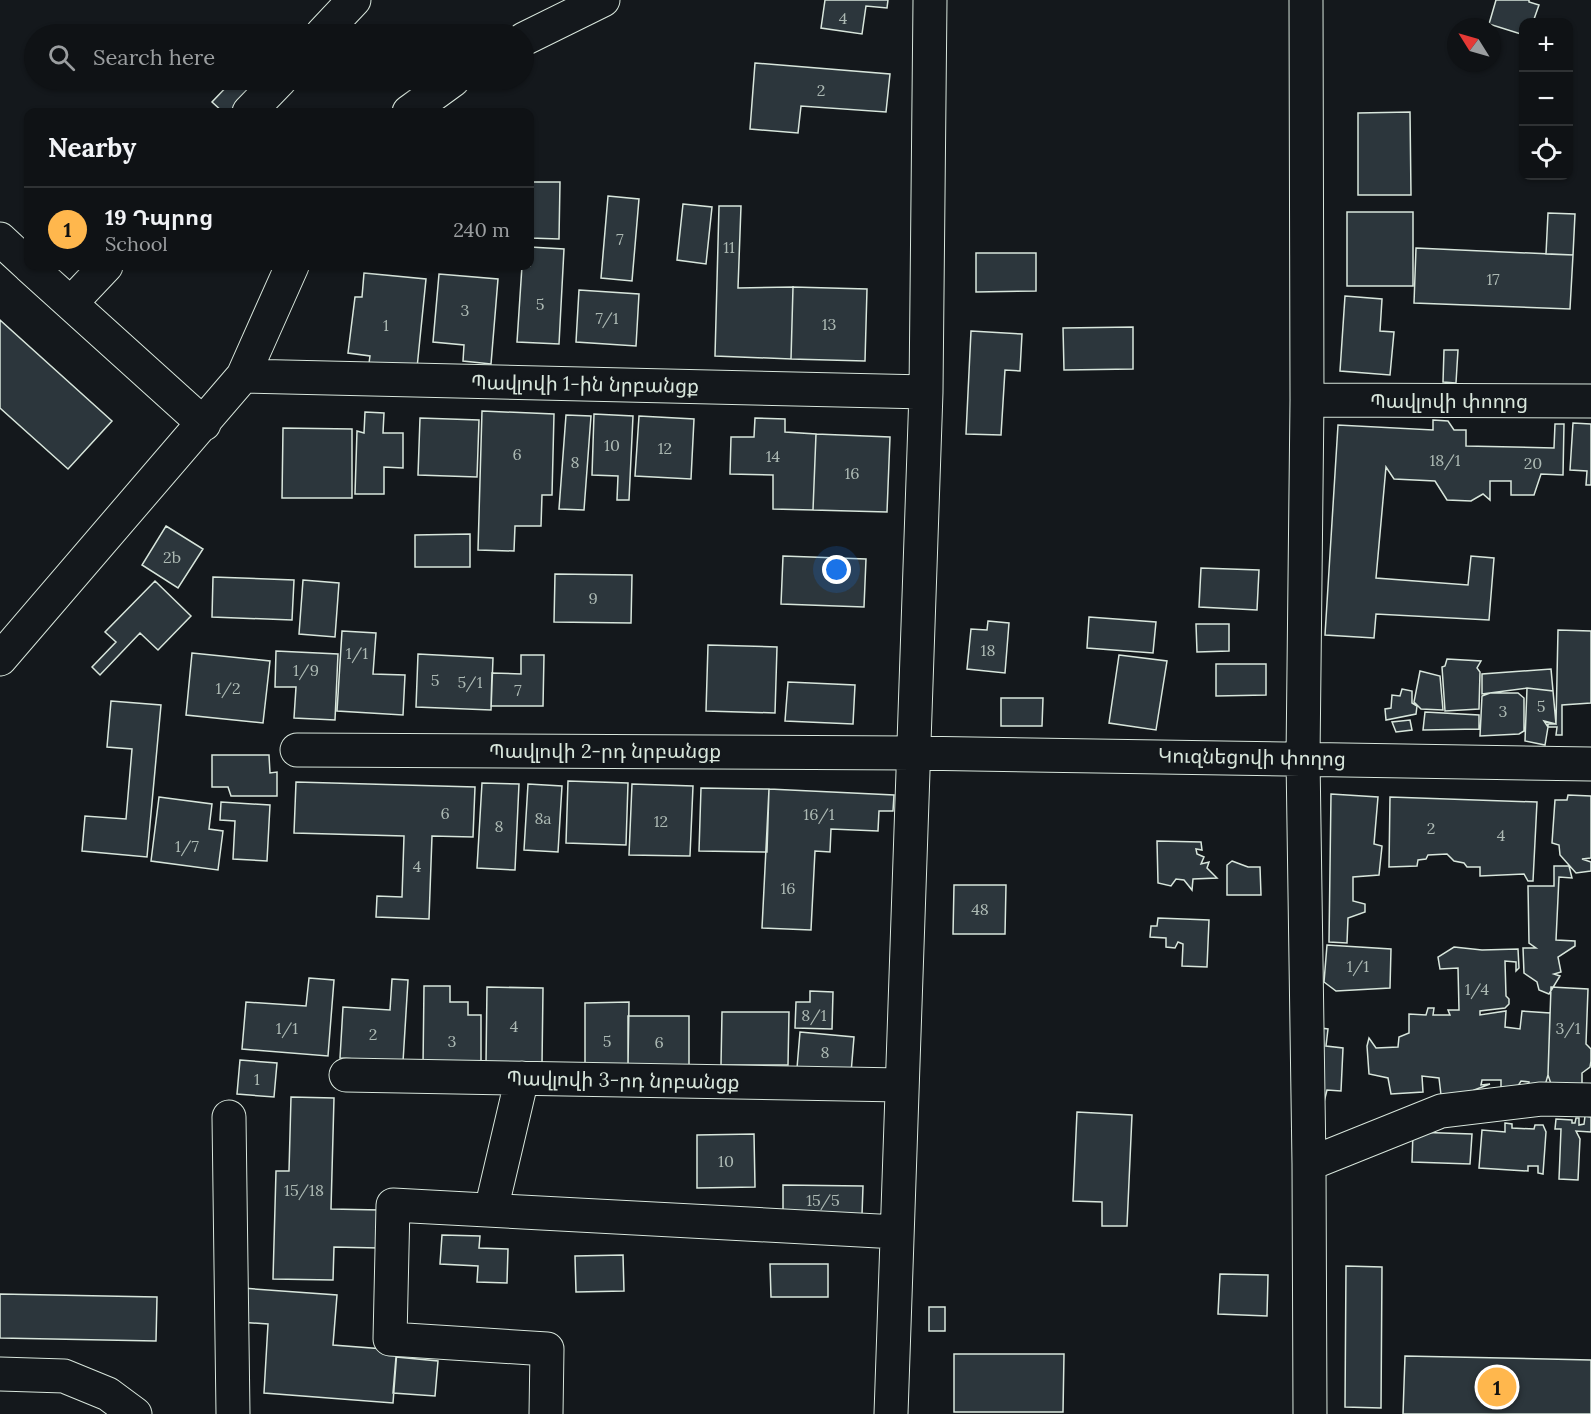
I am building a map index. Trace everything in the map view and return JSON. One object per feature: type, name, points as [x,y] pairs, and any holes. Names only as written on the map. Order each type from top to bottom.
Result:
[{"type":"street","points":[[331,24],[354,0]]},
{"type":"street","points":[[534,34],[603,0]]},
{"type":"street","points":[[891,1414],[926,392],[930,0]]},
{"type":"street","points":[[1306,0],[1307,400],[1303,758],[1310,1414]]},
{"type":"street","points":[[253,108],[270,90]]},
{"type":"street","points":[[414,108],[439,90]]},
{"type":"street","points":[[0,239],[24,261]]},
{"type":"street","points":[[35,270],[204,424]]},
{"type":"street","points":[[71,303],[102,270]]},
{"type":"street","points":[[0,659],[243,376],[290,270]]},
{"type":"street","name":"Պավլովի 1-ին նրբանցք","points":[[243,376],[926,392]]},
{"type":"street","name":"Պավլովի փողոց","points":[[1307,400],[1591,401]]},
{"type":"street","name":"Պավլովի 2-րդ նրբանցք","points":[[297,750],[913,753]]},
{"type":"street","name":"Կուզնեցովի փողոց","points":[[913,753],[1591,764]]},
{"type":"street","name":"Պավլովի 3-րդ նրբանցք","points":[[345,1075],[902,1085]]},
{"type":"street","points":[[491,1210],[522,1078]]},
{"type":"street","points":[[1309,1164],[1441,1111],[1542,1099],[1591,1100]]},
{"type":"street","points":[[229,1117],[233,1414]]},
{"type":"street","points":[[546,1414],[547,1349],[390,1339],[393,1205],[897,1232]]},
{"type":"street","points":[[0,1374],[64,1376],[108,1394],[135,1414]]},
{"type":"building","points":[[825,0],[888,0],[887,8],[866,6],[862,34],[821,28]]},
{"type":"building","points":[[1496,0],[1529,0],[1539,5],[1534,18],[1519,18],[1519,33],[1501,28],[1501,18],[1491,18]]},
{"type":"building","points":[[755,63],[890,74],[886,112],[801,106],[798,133],[750,129]]},
{"type":"building","points":[[223,90],[255,90],[240,108],[219,108],[212,102]]},
{"type":"building","points":[[1410,112],[1411,195],[1358,195],[1358,113]]},
{"type":"building","points":[[534,182],[560,182],[559,239],[534,238]]},
{"type":"building","points":[[608,196],[639,199],[632,281],[601,278]]},
{"type":"building","points":[[683,204],[712,207],[706,264],[677,260]]},
{"type":"building","points":[[719,206],[741,206],[738,288],[793,287],[791,359],[715,356]]},
{"type":"building","points":[[1347,212],[1413,212],[1413,286],[1347,286]]},
{"type":"building","points":[[1548,213],[1575,214],[1573,255],[1546,254]]},
{"type":"building","points":[[534,247],[564,249],[559,344],[517,342],[522,270],[534,270]]},
{"type":"building","points":[[1416,248],[1573,255],[1570,309],[1414,303]]},
{"type":"building","points":[[976,253],[1036,253],[1036,291],[976,292]]},
{"type":"building","points":[[364,273],[426,279],[417,368],[369,363],[370,356],[348,353],[355,297],[362,297]]},
{"type":"building","points":[[439,274],[498,279],[491,364],[463,361],[464,345],[433,342]]},
{"type":"building","points":[[793,287],[867,289],[865,361],[791,359]]},
{"type":"building","points":[[579,290],[639,294],[636,346],[576,342]]},
{"type":"building","points":[[1345,296],[1382,299],[1380,331],[1394,332],[1390,375],[1340,371]]},
{"type":"building","points":[[0,320],[112,421],[68,469],[0,408]]},
{"type":"building","points":[[1133,327],[1133,369],[1064,370],[1063,328]]},
{"type":"building","points":[[971,331],[1022,334],[1020,371],[1005,370],[1001,435],[966,434]]},
{"type":"building","points":[[1444,350],[1458,350],[1456,383],[1443,382]]},
{"type":"building","points":[[482,411],[554,414],[552,495],[542,495],[541,526],[515,526],[514,551],[478,550]]},
{"type":"building","points":[[365,412],[384,413],[383,433],[403,433],[403,468],[384,467],[384,494],[355,494],[357,431],[364,433]]},
{"type":"building","points":[[594,414],[633,416],[629,500],[617,500],[618,476],[592,475]]},
{"type":"building","points":[[566,415],[591,416],[584,510],[559,509]]},
{"type":"building","points":[[639,416],[694,419],[691,479],[635,476]]},
{"type":"building","points":[[420,418],[479,420],[477,477],[418,475]]},
{"type":"building","points":[[755,418],[785,419],[785,432],[816,434],[813,510],[773,509],[773,475],[730,474],[731,437],[754,437]]},
{"type":"building","points":[[1433,420],[1448,421],[1454,430],[1466,430],[1466,446],[1554,448],[1555,424],[1564,424],[1563,475],[1541,474],[1534,495],[1511,495],[1511,481],[1490,481],[1490,500],[1483,494],[1471,501],[1447,500],[1435,481],[1394,479],[1386,467],[1376,578],[1468,585],[1471,556],[1494,558],[1489,620],[1376,614],[1374,638],[1325,635],[1338,425],[1433,430]]},
{"type":"building","points":[[1573,423],[1591,424],[1591,485],[1586,485],[1587,471],[1570,470]]},
{"type":"building","points":[[283,428],[352,429],[352,498],[282,498]]},
{"type":"building","points":[[816,434],[890,437],[887,512],[813,510]]},
{"type":"building","points":[[166,526],[203,549],[178,588],[142,565]]},
{"type":"building","points":[[470,534],[470,567],[415,567],[415,535]]},
{"type":"building","points":[[783,556],[866,559],[864,607],[781,604]]},
{"type":"building","points":[[1201,568],[1259,570],[1257,610],[1199,607]]},
{"type":"building","points":[[555,574],[632,575],[631,623],[554,622]]},
{"type":"building","points":[[213,577],[294,580],[292,620],[212,617]]},
{"type":"building","points":[[303,580],[339,583],[335,637],[299,634]]},
{"type":"building","points":[[155,581],[191,616],[158,650],[140,633],[100,675],[92,667],[116,642],[105,632]]},
{"type":"building","points":[[1089,617],[1156,622],[1153,653],[1087,648]]},
{"type":"building","points":[[988,621],[1009,623],[1005,673],[967,669],[971,629],[987,630]]},
{"type":"building","points":[[1196,624],[1229,624],[1229,651],[1197,652]]},
{"type":"building","points":[[1558,630],[1591,631],[1591,703],[1562,705],[1562,735],[1556,735],[1557,727],[1548,727],[1548,724],[1556,724]]},
{"type":"building","points":[[342,631],[376,633],[373,674],[405,675],[403,715],[337,711]]},
{"type":"building","points":[[708,645],[777,647],[775,713],[706,711]]},
{"type":"building","points":[[276,651],[338,654],[335,720],[294,718],[296,687],[275,687]]},
{"type":"building","points":[[192,653],[270,661],[263,723],[186,715]]},
{"type":"building","points":[[418,654],[493,658],[491,710],[416,707]]},
{"type":"building","points":[[521,655],[544,655],[543,706],[491,706],[492,673],[521,674]]},
{"type":"building","points":[[1119,655],[1167,661],[1156,730],[1109,723]]},
{"type":"building","points":[[1447,659],[1481,661],[1477,668],[1480,672],[1479,709],[1445,711],[1442,667],[1445,666]]},
{"type":"building","points":[[1216,664],[1266,664],[1266,695],[1216,696]]},
{"type":"building","points":[[1551,669],[1553,691],[1527,688],[1482,694],[1482,674]]},
{"type":"building","points":[[1420,671],[1440,676],[1443,710],[1421,709],[1414,702]]},
{"type":"building","points":[[788,682],[855,685],[853,724],[785,721]]},
{"type":"building","points":[[1527,688],[1553,691],[1556,724],[1544,721],[1548,727],[1545,745],[1525,741]]},
{"type":"building","points":[[1402,689],[1412,691],[1412,703],[1417,706],[1416,714],[1386,720],[1385,709],[1391,708],[1392,695],[1400,696]]},
{"type":"building","points":[[1490,693],[1518,693],[1524,698],[1524,731],[1519,734],[1480,736],[1482,696]]},
{"type":"building","points":[[1001,698],[1043,698],[1042,726],[1001,726]]},
{"type":"building","points":[[111,701],[161,705],[147,857],[82,851],[85,816],[126,819],[132,749],[107,747]]},
{"type":"building","points":[[1425,712],[1479,715],[1479,729],[1423,730]]},
{"type":"building","points":[[1410,720],[1412,730],[1396,732],[1392,722]]},
{"type":"building","points":[[212,755],[269,755],[270,773],[277,772],[277,796],[231,796],[228,787],[212,787]]},
{"type":"building","points":[[568,781],[628,783],[626,845],[566,843]]},
{"type":"building","points":[[296,782],[475,787],[473,837],[432,836],[429,919],[376,917],[377,896],[402,897],[404,836],[294,833]]},
{"type":"building","points":[[482,783],[519,784],[515,870],[477,868]]},
{"type":"building","points":[[528,784],[562,786],[558,852],[524,850]]},
{"type":"building","points":[[632,784],[693,786],[690,856],[629,855]]},
{"type":"building","points":[[701,788],[769,789],[767,852],[699,851]]},
{"type":"building","points":[[769,789],[894,795],[893,811],[879,811],[878,831],[831,829],[830,852],[815,851],[811,930],[762,928]]},
{"type":"building","points":[[1331,794],[1378,797],[1374,844],[1382,846],[1379,875],[1353,877],[1353,901],[1365,904],[1365,912],[1348,918],[1347,943],[1329,942]]},
{"type":"building","points":[[1568,795],[1591,796],[1591,858],[1582,859],[1591,862],[1591,871],[1576,873],[1560,855],[1559,845],[1552,843],[1555,800],[1567,800]]},
{"type":"building","points":[[159,797],[212,804],[209,829],[223,831],[218,870],[151,861]]},
{"type":"building","points":[[1390,797],[1537,802],[1533,881],[1528,881],[1524,874],[1480,876],[1480,867],[1467,867],[1464,863],[1454,861],[1447,854],[1428,855],[1426,859],[1418,860],[1417,866],[1389,867]]},
{"type":"building","points":[[221,802],[270,805],[267,861],[233,859],[235,821],[220,820]]},
{"type":"building","points":[[1157,841],[1201,842],[1202,850],[1196,849],[1197,854],[1204,857],[1201,864],[1209,862],[1207,868],[1217,878],[1193,879],[1192,890],[1184,880],[1176,879],[1171,886],[1158,883]]},
{"type":"building","points":[[1232,861],[1248,867],[1260,867],[1261,895],[1227,895],[1227,865]]},
{"type":"building","points":[[1554,866],[1569,866],[1572,878],[1559,877],[1556,940],[1575,941],[1575,946],[1558,957],[1561,972],[1554,974],[1560,976],[1549,994],[1539,990],[1537,982],[1524,973],[1523,948],[1536,948],[1529,943],[1528,886],[1554,886]]},
{"type":"building","points":[[954,885],[1006,885],[1005,934],[953,934]]},
{"type":"building","points":[[1158,918],[1209,920],[1207,967],[1182,966],[1183,944],[1178,942],[1175,948],[1166,947],[1166,938],[1150,937],[1151,926],[1157,926]]},
{"type":"building","points":[[1327,945],[1391,949],[1390,988],[1336,991],[1324,982]]},
{"type":"building","points":[[1454,947],[1482,950],[1518,949],[1519,968],[1516,971],[1516,962],[1505,961],[1506,996],[1509,1004],[1505,1008],[1480,1011],[1480,1015],[1506,1011],[1505,1027],[1520,1029],[1522,1011],[1550,1013],[1548,1075],[1542,1096],[1529,1096],[1529,1082],[1521,1081],[1518,1086],[1501,1090],[1501,1080],[1482,1080],[1481,1085],[1490,1084],[1474,1090],[1473,1094],[1441,1095],[1439,1078],[1422,1076],[1423,1092],[1391,1094],[1388,1078],[1369,1074],[1367,1046],[1369,1038],[1376,1048],[1398,1047],[1399,1037],[1409,1033],[1409,1014],[1426,1015],[1428,1008],[1434,1008],[1433,1015],[1450,1015],[1448,1010],[1459,1010],[1458,968],[1440,969],[1438,957]]},
{"type":"building","points":[[309,978],[334,980],[328,1056],[242,1049],[246,1002],[306,1006]]},
{"type":"building","points":[[392,979],[408,980],[403,1062],[340,1058],[343,1007],[390,1010]]},
{"type":"building","points":[[424,986],[450,986],[450,1002],[468,1002],[468,1015],[481,1015],[481,1066],[423,1066]]},
{"type":"building","points":[[487,987],[543,988],[542,1065],[486,1064]]},
{"type":"building","points":[[1551,987],[1588,989],[1586,1044],[1591,1049],[1591,1061],[1590,1067],[1582,1073],[1582,1085],[1551,1084],[1548,1075]]},
{"type":"building","points":[[810,991],[833,992],[832,1029],[795,1028],[796,1002],[810,1002]]},
{"type":"building","points":[[629,1002],[628,1067],[585,1066],[585,1003]]},
{"type":"building","points":[[722,1012],[789,1012],[788,1065],[721,1065]]},
{"type":"building","points":[[628,1016],[689,1016],[689,1067],[628,1067]]},
{"type":"building","points":[[1321,1028],[1328,1029],[1326,1046],[1343,1048],[1341,1091],[1327,1090],[1322,1110]]},
{"type":"building","points":[[800,1032],[854,1037],[851,1073],[797,1068]]},
{"type":"building","points":[[240,1060],[277,1063],[274,1097],[237,1094]]},
{"type":"building","points":[[291,1097],[334,1098],[331,1209],[380,1210],[379,1248],[334,1247],[333,1280],[273,1279],[276,1171],[289,1171]]},
{"type":"building","points":[[1077,1112],[1132,1115],[1127,1226],[1102,1226],[1102,1202],[1073,1201]]},
{"type":"building","points":[[1585,1116],[1591,1117],[1591,1132],[1576,1131],[1580,1139],[1578,1180],[1559,1179],[1561,1129],[1555,1129],[1556,1119],[1572,1120],[1572,1123],[1575,1123],[1576,1118],[1579,1118],[1579,1125],[1584,1124]]},
{"type":"building","points":[[1505,1123],[1512,1124],[1512,1128],[1534,1129],[1535,1125],[1543,1125],[1546,1132],[1543,1174],[1538,1173],[1538,1166],[1528,1166],[1528,1171],[1479,1168],[1482,1130],[1505,1132]]},
{"type":"building","points":[[1413,1132],[1472,1134],[1470,1164],[1412,1162]]},
{"type":"building","points":[[754,1134],[755,1187],[697,1188],[697,1135]]},
{"type":"building","points":[[783,1185],[863,1186],[862,1215],[783,1214]]},
{"type":"building","points":[[442,1235],[480,1236],[479,1248],[508,1249],[507,1283],[477,1282],[478,1266],[440,1264]]},
{"type":"building","points":[[623,1255],[624,1291],[576,1292],[575,1256]]},
{"type":"building","points":[[770,1264],[828,1264],[828,1297],[771,1297]]},
{"type":"building","points":[[1346,1266],[1382,1267],[1381,1408],[1345,1407]]},
{"type":"building","points":[[1220,1274],[1268,1275],[1267,1316],[1218,1314]]},
{"type":"building","points":[[242,1288],[337,1295],[333,1345],[397,1350],[393,1403],[264,1393],[268,1324],[239,1322]]},
{"type":"building","points":[[0,1294],[157,1297],[156,1341],[0,1338]]},
{"type":"building","points":[[929,1307],[945,1307],[945,1331],[929,1331]]},
{"type":"building","points":[[954,1354],[1064,1354],[1063,1412],[954,1412]]},
{"type":"building","points":[[1405,1356],[1591,1360],[1591,1414],[1403,1414]]},
{"type":"building","points":[[396,1357],[438,1361],[435,1396],[393,1393]]},
{"type":"place","name":"19 Դպրոց","points":[[1497,1387]]}]
